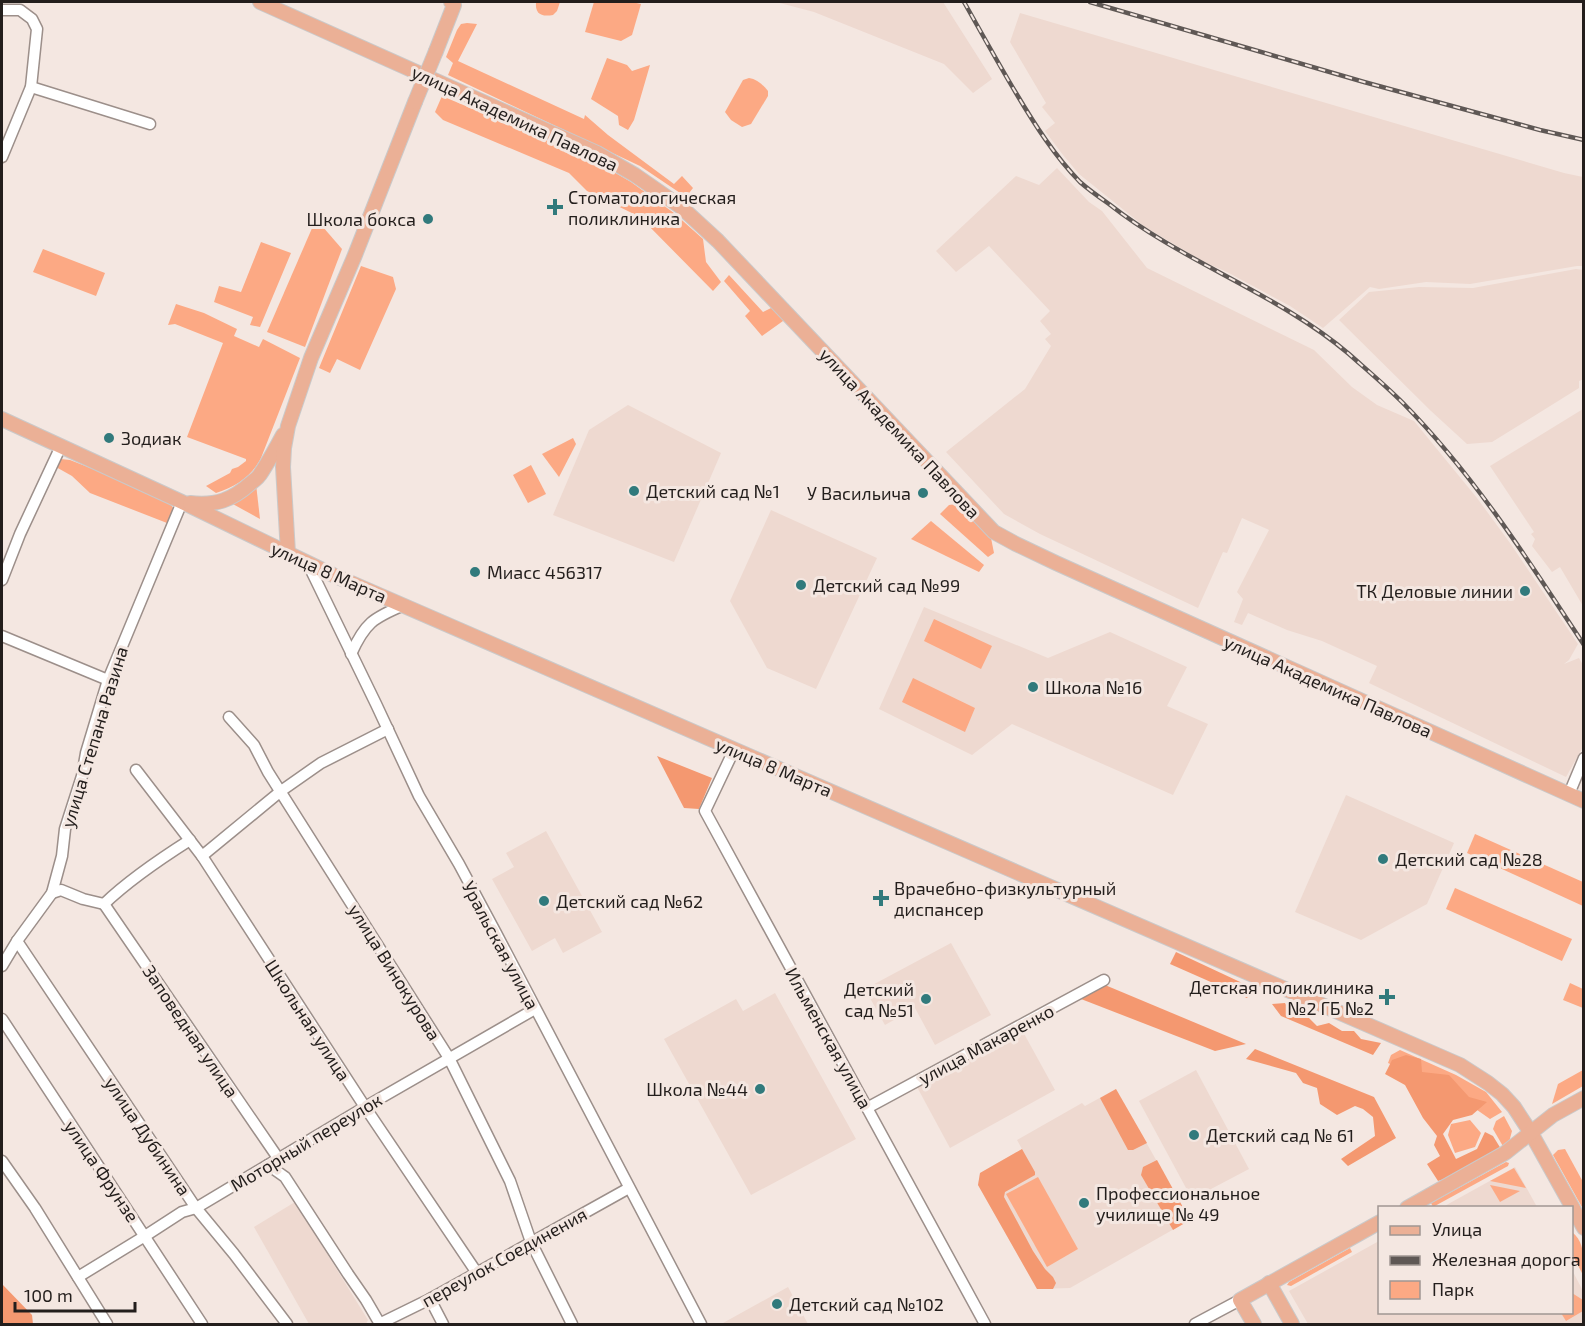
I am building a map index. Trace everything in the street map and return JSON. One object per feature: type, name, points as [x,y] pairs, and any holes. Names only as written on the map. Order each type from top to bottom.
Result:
[{"type":"main road","name":"улица Академика Павлова","points":[[260,2],[597,153],[681,207],[718,241],[994,532],[1056,563],[1584,801]]},
{"type":"main road","points":[[182,502],[204,505],[222,502],[244,490],[260,475],[288,426],[307,369],[355,255],[453,3]]},
{"type":"main road","name":"улица 8 Марта","points":[[2,419],[288,554],[1460,1065],[1502,1094],[1514,1107],[1572,1206]]},
{"type":"main road","points":[[288,426],[283,467],[288,554]]},
{"type":"main road","points":[[1411,1206],[1505,1153],[1553,1115],[1584,1098]]},
{"type":"main road","name":"улица 8 Марта","points":[[1573,1208],[1584,1228]]},
{"type":"main road","points":[[1254,1324],[1240,1300],[1378,1223]]},
{"type":"main road","points":[[1269,1283],[1292,1324]]},
{"type":"street","points":[[2,10],[20,10],[32,19],[37,29],[32,87],[2,157]]},
{"type":"street","points":[[32,87],[150,124]]},
{"type":"street","points":[[2,580],[20,534],[61,446]]},
{"type":"street","name":"улица Степана Разина","points":[[2,966],[17,941],[52,894],[62,856],[65,829],[108,680],[182,502]]},
{"type":"street","name":"Уральская улица","points":[[307,562],[419,796],[459,864],[701,1324]]},
{"type":"street","points":[[351,654],[370,622],[404,605]]},
{"type":"street","points":[[2,636],[108,680]]},
{"type":"street","name":"улица Винокурова","points":[[229,717],[254,745],[268,772],[449,1058],[510,1181],[531,1242],[572,1324]]},
{"type":"street","points":[[202,856],[281,791],[321,763],[388,729]]},
{"type":"street","name":"Ильменская улица","points":[[734,750],[705,811],[984,1324]]},
{"type":"street","points":[[1569,794],[1584,758]]},
{"type":"street","name":"Школьная улица","points":[[136,770],[202,856],[364,1107],[477,1272]]},
{"type":"street","points":[[52,894],[61,890],[104,904],[123,885],[190,840]]},
{"type":"street","name":"Заповедная улица","points":[[104,904],[278,1158]]},
{"type":"street","name":"улица Дубинина","points":[[17,941],[196,1208],[287,1324]]},
{"type":"street","name":"улица Макаренко","points":[[867,1108],[1104,980]]},
{"type":"street","name":"Моторный переулок","points":[[78,1277],[182,1212],[196,1208],[364,1107],[535,1009]]},
{"type":"street","name":"улица Фрунзе","points":[[2,1019],[202,1324]]},
{"type":"street","points":[[2,1161],[108,1324]]},
{"type":"street","points":[[268,1165],[285,1177],[380,1324]]},
{"type":"street","name":"переулок Соединения","points":[[380,1324],[430,1299],[629,1188]]},
{"type":"street","points":[[430,1299],[443,1324]]},
{"type":"street","points":[[1195,1324],[1240,1300]]},
{"type":"shaded area","points":[[776,2],[943,2],[992,79],[973,93],[944,64],[814,12]]},
{"type":"shaded area","points":[[1020,13],[1583,177],[1583,266],[1470,284],[1426,282],[1379,289],[1370,287],[1323,328],[1290,306],[1204,262],[1145,227],[1079,174],[1045,131],[1055,123],[1042,107],[1046,103],[1010,42]]},
{"type":"shaded area","points":[[1057,168],[1089,202],[1102,211],[1147,268],[1314,350],[1352,387],[1377,405],[1414,421],[1477,498],[1578,644],[1569,660],[1564,664],[1579,658],[1583,665],[1583,747],[1566,777],[1369,683],[1377,666],[1322,641],[1287,630],[1248,613],[1242,625],[1234,622],[1243,599],[1237,592],[1269,530],[1242,518],[1227,553],[1223,552],[1198,608],[1040,534],[1004,514],[946,452],[1025,389],[1051,346],[1045,339],[1051,334],[1040,321],[1050,311],[989,246],[956,272],[936,251],[1016,176],[1039,185]]},
{"type":"shaded area","points":[[1576,269],[1584,270],[1584,379],[1579,381],[1579,388],[1492,442],[1467,444],[1339,320],[1369,292],[1419,287],[1473,288]]},
{"type":"shaded area","name":"Детский сад №1","points":[[628,405],[721,453],[674,562],[553,515],[589,430]]},
{"type":"shaded area","points":[[1583,409],[1583,606],[1560,567],[1552,572],[1532,546],[1535,539],[1531,534],[1534,532],[1490,466]]},
{"type":"shaded area","name":"Детский сад №99","points":[[771,510],[877,558],[816,689],[767,668],[730,601]]},
{"type":"shaded area","name":"Школа №16","points":[[924,607],[1048,658],[1110,632],[1187,667],[1167,706],[1208,724],[1173,795],[1012,724],[972,755],[879,709]]},
{"type":"shaded area","points":[[657,756],[712,778],[699,809],[684,808]]},
{"type":"shaded area","name":"Детский сад №28","points":[[1346,795],[1454,843],[1427,904],[1361,940],[1295,912]]},
{"type":"shaded area","name":"Детский сад №62","points":[[546,831],[602,932],[563,953],[555,938],[532,951],[492,879],[514,867],[506,853]]},
{"type":"shaded area","name":"Детский сад №51","points":[[951,943],[991,1015],[935,1045],[915,1008],[885,1025],[865,989]]},
{"type":"shaded area","points":[[1176,952],[1253,988],[1247,998],[1170,964]]},
{"type":"shaded area","points":[[1105,985],[1246,1044],[1215,1051],[1081,999]]},
{"type":"shaded area","name":"Школа №44","points":[[775,993],[856,1139],[751,1195],[664,1039],[736,999],[743,1011]]},
{"type":"shaded area","points":[[1285,1003],[1292,1015],[1306,1015],[1317,1026],[1329,1023],[1342,1031],[1354,1031],[1361,1039],[1381,1043],[1373,1055],[1281,1016],[1272,1004]]},
{"type":"shaded area","points":[[1022,1030],[1055,1090],[950,1148],[917,1087]]},
{"type":"shaded area","points":[[1255,1049],[1374,1097],[1396,1138],[1348,1166],[1341,1159],[1375,1136],[1373,1117],[1355,1106],[1337,1115],[1320,1104],[1317,1088],[1303,1083],[1296,1073],[1246,1059]]},
{"type":"shaded area","points":[[1406,1055],[1421,1059],[1422,1072],[1449,1075],[1469,1097],[1487,1102],[1472,1115],[1453,1120],[1443,1134],[1456,1159],[1477,1149],[1485,1132],[1493,1136],[1501,1149],[1451,1177],[1438,1181],[1427,1164],[1440,1156],[1434,1145],[1437,1136],[1423,1118],[1405,1085],[1385,1074],[1392,1060]]},
{"type":"shaded area","name":"Детский сад № 61","points":[[1196,1070],[1249,1169],[1192,1199],[1139,1101]]},
{"type":"shaded area","name":"Профессиональное училище № 49","points":[[1116,1089],[1190,1220],[1070,1288],[1037,1289],[978,1185],[980,1173],[1022,1149],[1017,1140],[1082,1103],[1085,1106]]},
{"type":"shaded area","points":[[1116,1089],[1147,1143],[1133,1150],[1128,1150],[1100,1098]]},
{"type":"shaded area","points":[[1022,1149],[1035,1175],[1005,1192],[1004,1197],[1033,1251],[1053,1277],[1056,1283],[1053,1289],[1037,1289],[978,1185],[980,1173]]},
{"type":"shaded area","points":[[1157,1160],[1190,1220],[1173,1230],[1141,1175],[1143,1167]]},
{"type":"shaded area","points":[[1515,1167],[1536,1206],[1445,1206]]},
{"type":"shaded area","points":[[295,1202],[368,1320],[366,1324],[309,1324],[254,1227]]},
{"type":"shaded area","points":[[1378,1242],[1378,1314],[1573,1314],[1573,1272],[1583,1291],[1583,1324],[1308,1324],[1289,1291]]},
{"type":"shaded area","points":[[2,1284],[32,1315],[33,1324],[2,1324]]},
{"type":"shaded area","name":"Детский сад №102","points":[[788,1287],[808,1324],[723,1323]]},
{"type":"green space","points":[[536,2],[560,2],[557,11],[549,16],[538,12]]},
{"type":"green space","points":[[594,2],[641,4],[632,35],[621,41],[585,32]]},
{"type":"green space","points":[[461,24],[477,24],[458,61],[584,119],[585,115],[674,184],[682,176],[693,188],[686,197],[640,166],[448,75],[453,63],[446,57],[457,30]]},
{"type":"green space","points":[[607,58],[627,65],[632,71],[650,65],[634,120],[628,130],[619,125],[618,116],[591,99]]},
{"type":"green space","points":[[749,78],[762,85],[768,91],[768,96],[751,124],[742,127],[731,120],[725,112],[743,80]]},
{"type":"green space","points":[[442,96],[593,160],[631,182],[674,213],[703,239],[706,262],[721,282],[713,291],[640,217],[587,191],[569,173],[443,120],[435,112]]},
{"type":"green space","points":[[316,219],[342,249],[305,347],[267,332]]},
{"type":"green space","points":[[261,242],[291,253],[260,327],[250,325],[253,317],[214,302],[219,286],[241,292]]},
{"type":"green space","points":[[43,249],[105,273],[96,296],[33,272]]},
{"type":"green space","points":[[361,266],[393,277],[396,289],[360,370],[337,359],[330,373],[319,368]]},
{"type":"green space","points":[[729,275],[763,312],[775,306],[784,315],[783,321],[762,336],[745,316],[750,311],[724,281]]},
{"type":"green space","points":[[176,304],[204,313],[237,329],[234,336],[259,347],[263,339],[300,358],[257,465],[243,480],[216,493],[206,486],[230,473],[246,459],[187,437],[223,343],[175,324],[168,325]]},
{"type":"green space","points":[[573,438],[576,444],[559,477],[542,454]]},
{"type":"green space","points":[[61,459],[70,460],[167,498],[173,508],[167,523],[90,493],[72,476],[56,467]]},
{"type":"green space","points":[[531,465],[546,494],[528,503],[513,475]]},
{"type":"green space","points":[[256,484],[260,519],[231,503]]},
{"type":"green space","points":[[956,504],[991,538],[994,553],[988,557],[940,514],[949,505]]},
{"type":"green space","points":[[931,521],[984,565],[979,572],[911,539]]},
{"type":"green space","points":[[934,619],[992,646],[981,669],[924,641]]},
{"type":"green space","points":[[913,678],[975,708],[965,732],[902,702]]},
{"type":"green space","points":[[1475,834],[1583,882],[1583,906],[1467,853]]},
{"type":"green space","points":[[1455,888],[1572,939],[1562,961],[1446,909]]},
{"type":"green space","points":[[1570,983],[1583,989],[1583,1008],[1563,1000]]},
{"type":"green space","points":[[1400,1050],[1456,1075],[1486,1092],[1502,1112],[1490,1119],[1450,1091],[1388,1063],[1391,1055]]},
{"type":"green space","points":[[1583,1070],[1583,1086],[1552,1104],[1558,1084]]},
{"type":"green space","points":[[1504,1116],[1512,1131],[1508,1146],[1504,1148],[1493,1129],[1496,1121]]},
{"type":"green space","points":[[1470,1120],[1481,1133],[1475,1147],[1455,1153],[1448,1135],[1451,1124]]},
{"type":"green space","points":[[1565,1149],[1583,1182],[1583,1209],[1553,1155],[1558,1150]]},
{"type":"green space","points":[[1506,1162],[1509,1163],[1508,1166],[1435,1206],[1431,1203]]},
{"type":"green space","points":[[1514,1168],[1526,1188],[1490,1181]]},
{"type":"green space","points":[[1038,1177],[1078,1249],[1047,1267],[1006,1194]]},
{"type":"green space","points":[[1490,1185],[1520,1191],[1500,1202]]},
{"type":"green space","points":[[1573,1233],[1581,1246],[1583,1275],[1573,1256]]},
{"type":"green space","points":[[1350,1248],[1352,1252],[1291,1286],[1287,1285],[1289,1282]]},
{"type":"green space","points":[[1573,1294],[1583,1300],[1583,1311],[1566,1321],[1562,1314],[1573,1314]]},
{"type":"railway","points":[[964,2],[1038,128],[1080,182],[1168,244],[1261,295],[1321,332],[1390,390],[1454,459],[1477,489],[1584,645]]},
{"type":"railway","points":[[1090,2],[1364,82],[1584,140]]},
{"type":"place","name":"Стоматологическая поликлиника","points":[[555,207]]},
{"type":"place","name":"Школа бокса","points":[[428,219]]},
{"type":"place","name":"Зодиак","points":[[109,438]]},
{"type":"place","name":"Детский сад №1","points":[[634,491]]},
{"type":"place","name":"У Васильича","points":[[923,493]]},
{"type":"place","name":"Миасс 456317","points":[[475,572]]},
{"type":"place","name":"Детский сад №99","points":[[801,585]]},
{"type":"place","name":"ТК Деловые линии","points":[[1525,591]]},
{"type":"place","name":"Школа №16","points":[[1033,687]]},
{"type":"place","name":"Детский сад №28","points":[[1383,859]]},
{"type":"place","name":"Врачебно-физкультурный диспансер","points":[[881,898]]},
{"type":"place","name":"Детский сад №62","points":[[544,901]]},
{"type":"place","name":"Детская поликлиника №2 ГБ №2","points":[[1387,997]]},
{"type":"place","name":"Детский сад №51","points":[[926,999]]},
{"type":"place","name":"Школа №44","points":[[760,1089]]},
{"type":"place","name":"Детский сад № 61","points":[[1194,1135]]},
{"type":"place","name":"Профессиональное училище № 49","points":[[1084,1203]]},
{"type":"place","name":"Детский сад №102","points":[[777,1304]]}]
